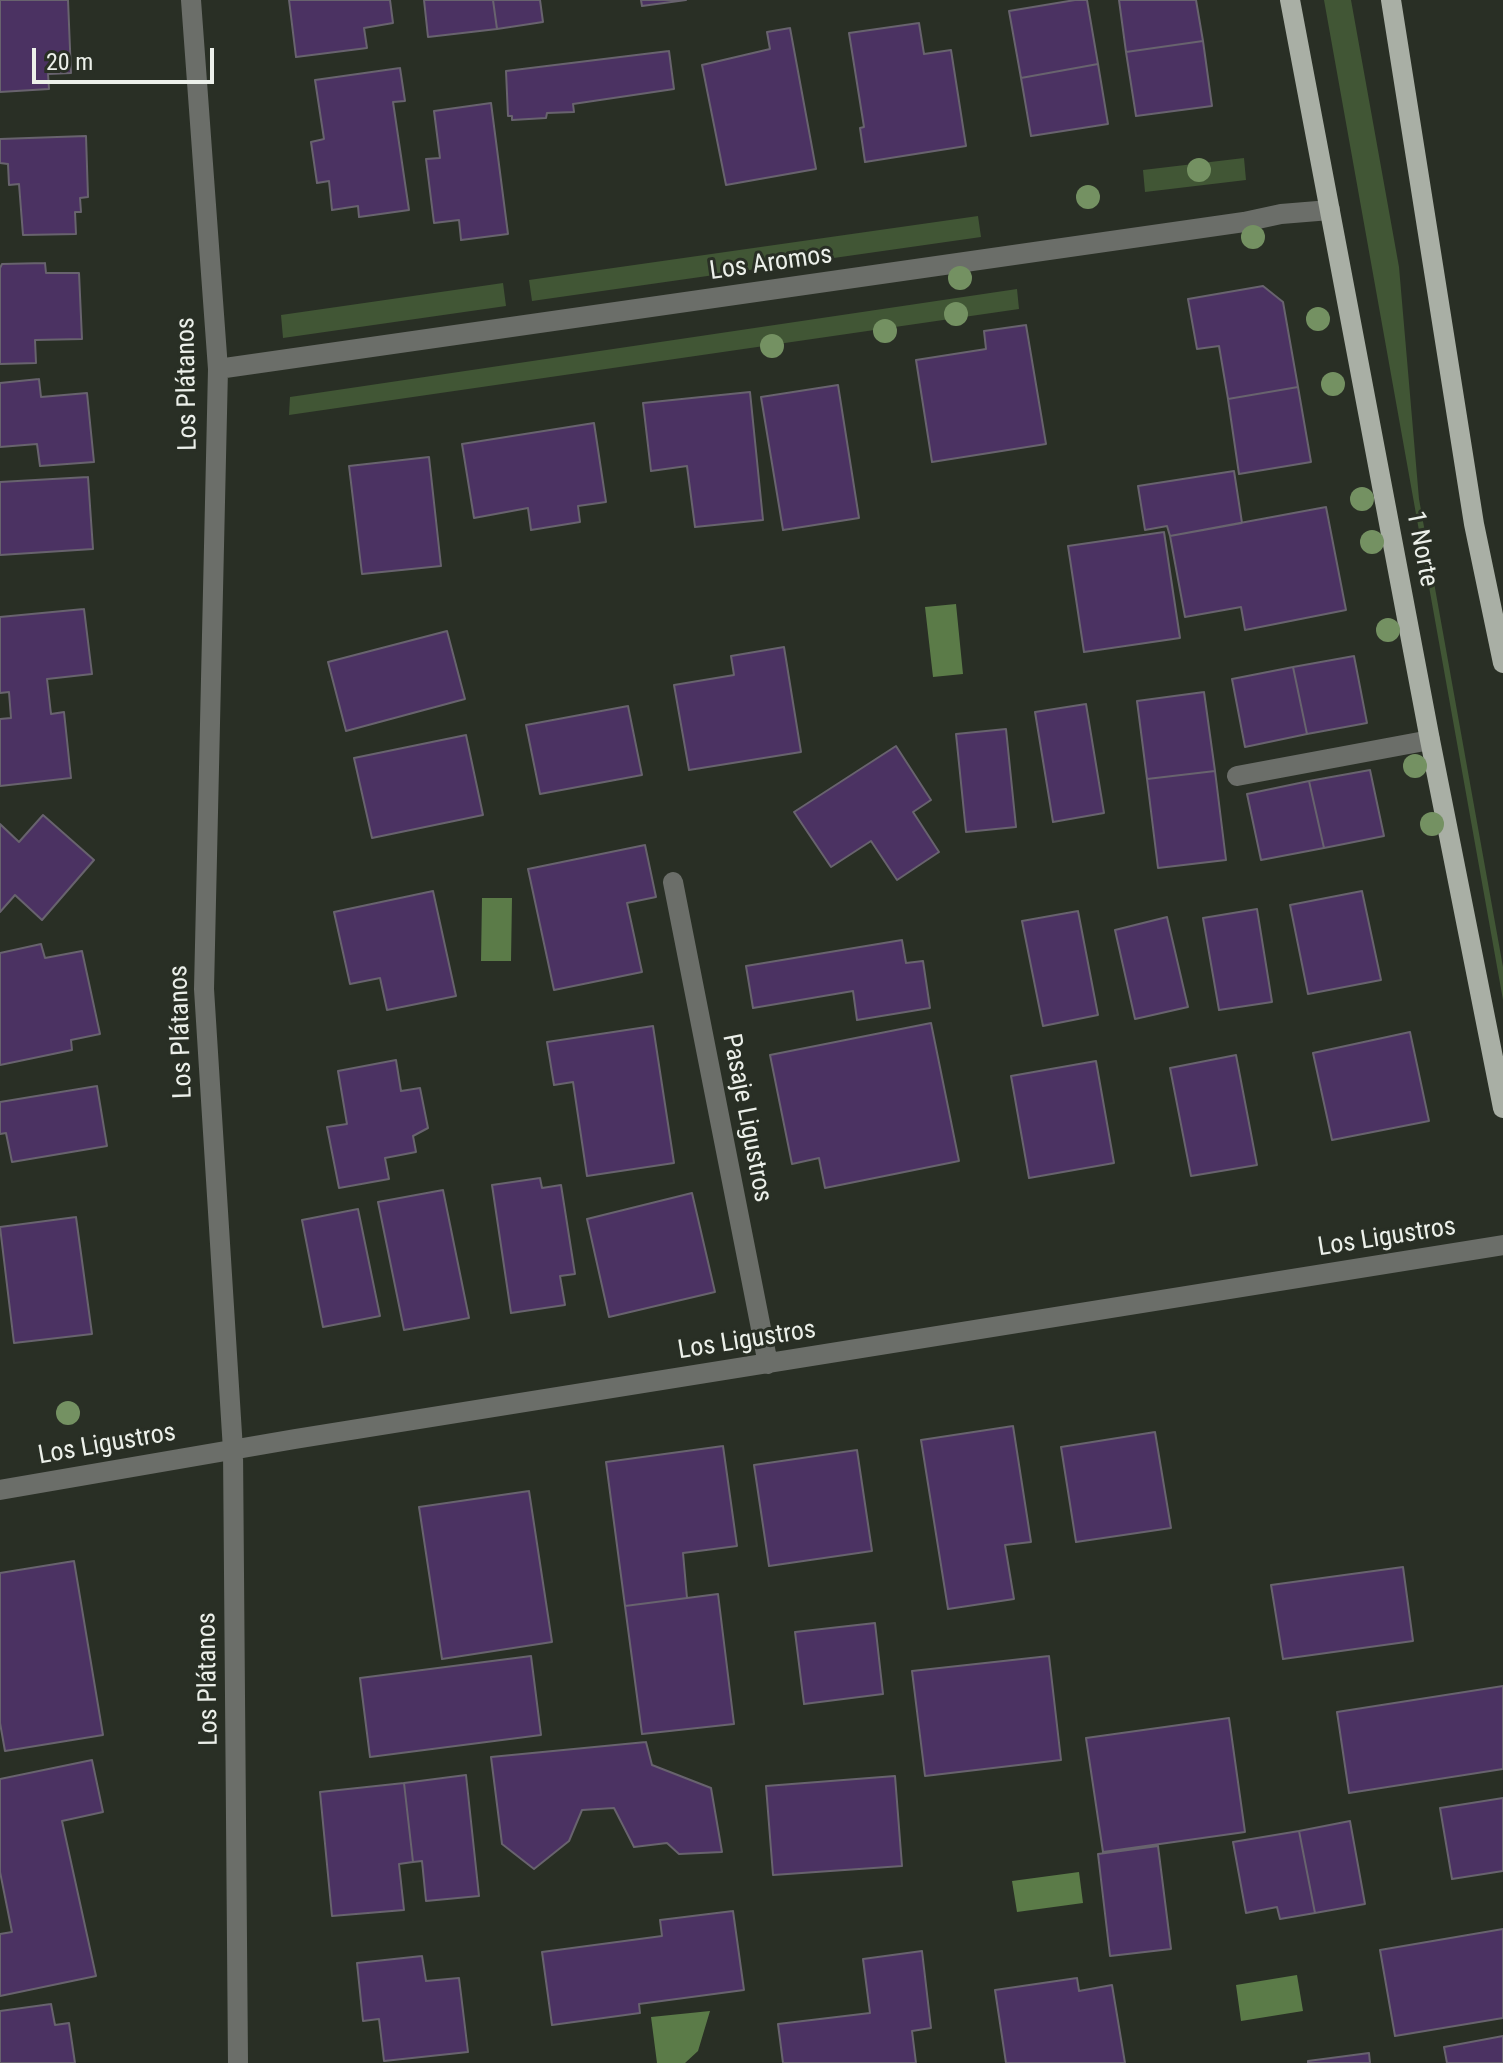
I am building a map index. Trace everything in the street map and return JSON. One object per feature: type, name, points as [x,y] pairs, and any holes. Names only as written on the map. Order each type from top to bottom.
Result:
[{"type":"main road","name":"1 Norte","points":[[1290,0],[1503,1108]]},
{"type":"main road","points":[[1391,0],[1474,524],[1503,663]]},
{"type":"street","name":"Los Plátanos","points":[[191,0],[218,369],[204,989],[233,1450],[238,2063]]},
{"type":"street","name":"Los Aromos","points":[[218,369],[1281,214],[1330,210]]},
{"type":"street","points":[[1237,776],[1430,740]]},
{"type":"street","name":"Pasaje Ligustros","points":[[673,882],[768,1364]]},
{"type":"street","name":"Los Ligustros","points":[[0,1490],[1503,1245]]},
{"type":"shaded area","points":[[1324,0],[1351,0],[1399,267],[1419,499],[1503,967],[1503,1000]]},
{"type":"shaded area","points":[[1244,158],[1246,180],[1145,192],[1143,170]]},
{"type":"shaded area","points":[[978,216],[981,237],[532,301],[529,280]]},
{"type":"shaded area","points":[[503,283],[506,306],[283,338],[281,315]]},
{"type":"shaded area","points":[[1017,289],[1019,309],[289,415],[290,397]]},
{"type":"shaded area","points":[[956,604],[963,674],[933,677],[925,607]]},
{"type":"shaded area","points":[[482,898],[512,898],[511,961],[481,961]]},
{"type":"shaded area","points":[[1079,1872],[1083,1903],[1017,1912],[1012,1881]]},
{"type":"shaded area","points":[[1297,1975],[1303,2011],[1241,2021],[1236,1985]]},
{"type":"shaded area","points":[[710,2011],[698,2051],[685,2063],[657,2063],[651,2017]]},
{"type":"building","points":[[0,0],[68,0],[71,73],[48,74],[49,89],[0,92]]},
{"type":"building","points":[[289,0],[390,0],[393,23],[364,28],[367,48],[296,57]]},
{"type":"building","points":[[424,0],[493,0],[497,29],[428,37]]},
{"type":"building","points":[[493,0],[540,0],[543,22],[497,29]]},
{"type":"building","points":[[641,0],[686,0],[642,6]]},
{"type":"building","points":[[1087,0],[1098,64],[1021,78],[1009,11]]},
{"type":"building","points":[[1119,0],[1196,0],[1203,41],[1126,52]]},
{"type":"building","points":[[919,23],[924,54],[951,50],[966,146],[865,162],[860,128],[864,127],[849,33]]},
{"type":"building","points":[[790,28],[816,169],[726,185],[702,65],[770,49],[767,32]]},
{"type":"building","points":[[1203,41],[1212,106],[1136,116],[1126,52]]},
{"type":"building","points":[[669,51],[674,89],[573,104],[574,112],[547,113],[546,118],[512,120],[512,116],[508,116],[506,71]]},
{"type":"building","points":[[1098,64],[1108,124],[1031,136],[1021,78]]},
{"type":"building","points":[[400,68],[405,101],[393,102],[409,210],[359,217],[358,206],[332,210],[329,181],[317,183],[311,142],[324,139],[315,80]]},
{"type":"building","points":[[491,103],[508,234],[461,240],[459,220],[434,223],[426,159],[440,158],[434,111]]},
{"type":"building","points":[[86,136],[88,197],[80,198],[81,212],[75,212],[76,234],[23,235],[19,184],[9,185],[8,164],[0,163],[0,139]]},
{"type":"building","points":[[45,263],[46,273],[79,273],[82,339],[35,340],[36,363],[0,364],[0,268],[2,264]]},
{"type":"building","points":[[1263,286],[1283,302],[1298,387],[1228,399],[1219,346],[1197,349],[1188,299]]},
{"type":"building","points":[[1026,325],[1046,444],[932,462],[916,360],[986,349],[984,331]]},
{"type":"building","points":[[39,379],[41,397],[87,393],[94,462],[40,466],[37,444],[0,447],[0,383]]},
{"type":"building","points":[[838,385],[859,518],[783,530],[761,397]]},
{"type":"building","points":[[1298,387],[1311,462],[1239,474],[1228,399]]},
{"type":"building","points":[[750,392],[763,520],[695,527],[687,466],[651,471],[643,403]]},
{"type":"building","points":[[594,423],[606,502],[578,506],[580,522],[531,530],[528,508],[474,518],[462,444]]},
{"type":"building","points":[[429,457],[441,566],[362,574],[349,466]]},
{"type":"building","points":[[1234,471],[1242,523],[1170,536],[1167,526],[1145,530],[1138,486]]},
{"type":"building","points":[[88,477],[93,549],[0,555],[0,482]]},
{"type":"building","points":[[1326,507],[1346,610],[1245,630],[1241,607],[1185,617],[1170,536]]},
{"type":"building","points":[[1164,532],[1180,638],[1084,652],[1068,546]]},
{"type":"building","points":[[84,609],[92,674],[47,679],[51,714],[64,712],[71,778],[0,786],[0,719],[11,718],[9,692],[0,693],[0,617]]},
{"type":"building","points":[[447,631],[465,699],[346,731],[328,662]]},
{"type":"building","points":[[784,647],[801,752],[689,770],[674,685],[734,675],[731,656]]},
{"type":"building","points":[[1354,656],[1367,723],[1307,734],[1293,667]]},
{"type":"building","points":[[1293,667],[1307,734],[1245,747],[1232,679]]},
{"type":"building","points":[[1204,692],[1215,771],[1147,779],[1137,701]]},
{"type":"building","points":[[1086,704],[1104,813],[1053,822],[1035,712]]},
{"type":"building","points":[[628,706],[642,775],[540,794],[526,725]]},
{"type":"building","points":[[1006,729],[1016,827],[966,832],[956,734]]},
{"type":"building","points":[[466,735],[483,815],[372,838],[354,758]]},
{"type":"building","points":[[896,746],[931,800],[913,812],[939,852],[897,880],[871,841],[831,867],[794,812]]},
{"type":"building","points":[[1370,770],[1384,836],[1324,848],[1309,781]]},
{"type":"building","points":[[1215,771],[1226,860],[1158,868],[1147,779]]},
{"type":"building","points":[[1309,781],[1324,848],[1261,860],[1247,794]]},
{"type":"building","points":[[43,815],[94,860],[42,920],[15,895],[0,912],[0,824],[19,842]]},
{"type":"building","points":[[645,845],[656,897],[627,903],[642,972],[554,990],[528,869]]},
{"type":"building","points":[[433,891],[456,996],[387,1010],[380,978],[350,984],[334,912]]},
{"type":"building","points":[[1362,891],[1381,980],[1308,994],[1290,905]]},
{"type":"building","points":[[1257,909],[1272,1002],[1219,1010],[1203,918]]},
{"type":"building","points":[[1078,911],[1098,1015],[1043,1026],[1022,921]]},
{"type":"building","points":[[1167,917],[1188,1007],[1135,1019],[1115,930]]},
{"type":"building","points":[[902,940],[906,963],[923,961],[930,1008],[857,1020],[853,991],[753,1008],[746,966]]},
{"type":"building","points":[[41,944],[45,958],[82,951],[100,1034],[71,1040],[72,1050],[0,1065],[0,953]]},
{"type":"building","points":[[931,1023],[959,1161],[825,1188],[819,1158],[792,1164],[770,1055]]},
{"type":"building","points":[[653,1026],[674,1163],[587,1176],[573,1082],[554,1085],[547,1042]]},
{"type":"building","points":[[1410,1032],[1429,1121],[1332,1140],[1313,1053]]},
{"type":"building","points":[[1236,1055],[1257,1165],[1191,1176],[1170,1068]]},
{"type":"building","points":[[396,1060],[401,1091],[420,1088],[428,1128],[413,1136],[416,1152],[385,1158],[389,1179],[339,1188],[327,1127],[347,1124],[338,1071]]},
{"type":"building","points":[[1096,1061],[1114,1163],[1029,1178],[1011,1076]]},
{"type":"building","points":[[97,1086],[107,1146],[12,1162],[6,1133],[0,1134],[0,1102]]},
{"type":"building","points":[[540,1178],[542,1188],[561,1185],[575,1274],[560,1276],[565,1305],[511,1313],[492,1185]]},
{"type":"building","points":[[443,1190],[469,1318],[404,1330],[378,1202]]},
{"type":"building","points":[[692,1193],[715,1292],[609,1317],[587,1219]]},
{"type":"building","points":[[358,1209],[380,1316],[323,1327],[302,1220]]},
{"type":"building","points":[[76,1217],[92,1334],[14,1343],[0,1227]]},
{"type":"building","points":[[1013,1426],[1031,1542],[1005,1545],[1014,1599],[948,1609],[921,1440]]},
{"type":"building","points":[[1155,1432],[1171,1528],[1076,1542],[1061,1447]]},
{"type":"building","points":[[723,1446],[737,1546],[683,1553],[687,1598],[625,1606],[606,1462]]},
{"type":"building","points":[[857,1450],[872,1551],[769,1566],[754,1465]]},
{"type":"building","points":[[529,1491],[552,1642],[442,1659],[419,1507]]},
{"type":"building","points":[[74,1561],[103,1735],[5,1751],[0,1723],[0,1573]]},
{"type":"building","points":[[1403,1567],[1413,1641],[1283,1659],[1271,1585]]},
{"type":"building","points":[[718,1594],[734,1724],[642,1734],[625,1606]]},
{"type":"building","points":[[875,1623],[883,1694],[804,1704],[795,1632]]},
{"type":"building","points":[[531,1656],[541,1735],[370,1757],[360,1678]]},
{"type":"building","points":[[1049,1656],[1061,1760],[925,1776],[912,1671]]},
{"type":"building","points":[[1503,1686],[1503,1769],[1349,1793],[1337,1712]]},
{"type":"building","points":[[1229,1718],[1245,1832],[1103,1852],[1086,1738]]},
{"type":"building","points":[[646,1742],[652,1765],[711,1788],[722,1852],[679,1854],[667,1843],[634,1847],[614,1808],[582,1810],[569,1841],[534,1869],[502,1844],[491,1757]]},
{"type":"building","points":[[92,1760],[103,1812],[62,1821],[96,1976],[0,1996],[0,1934],[12,1932],[0,1872],[0,1779]]},
{"type":"building","points":[[466,1775],[479,1896],[426,1901],[422,1861],[413,1862],[404,1783]]},
{"type":"building","points":[[895,1776],[902,1866],[773,1875],[766,1786]]},
{"type":"building","points":[[404,1783],[413,1862],[399,1864],[404,1910],[332,1916],[320,1792]]},
{"type":"building","points":[[1503,1798],[1503,1871],[1452,1879],[1440,1808]]},
{"type":"building","points":[[1350,1821],[1365,1904],[1315,1913],[1299,1831]]},
{"type":"building","points":[[1299,1831],[1315,1913],[1280,1919],[1277,1907],[1246,1913],[1233,1842]]},
{"type":"building","points":[[1158,1846],[1171,1949],[1110,1956],[1098,1854]]},
{"type":"building","points":[[733,1911],[744,1990],[639,2004],[640,2013],[552,2025],[542,1952],[662,1936],[660,1920]]},
{"type":"building","points":[[1503,1929],[1503,2018],[1395,2036],[1380,1950]]},
{"type":"building","points":[[922,1951],[931,2028],[912,2031],[916,2063],[783,2063],[778,2024],[870,2013],[863,1959]]},
{"type":"building","points":[[422,1956],[426,1981],[459,1978],[468,2052],[384,2061],[379,2019],[363,2021],[357,1963]]},
{"type":"building","points":[[1077,1978],[1079,1991],[1112,1985],[1125,2063],[1006,2063],[995,1990]]},
{"type":"building","points":[[51,2004],[55,2025],[69,2023],[75,2063],[0,2063],[0,2011]]},
{"type":"building","points":[[1503,2036],[1503,2063],[1447,2063],[1444,2047]]},
{"type":"building","points":[[1369,2053],[1370,2063],[1308,2063],[1308,2061]]}]
